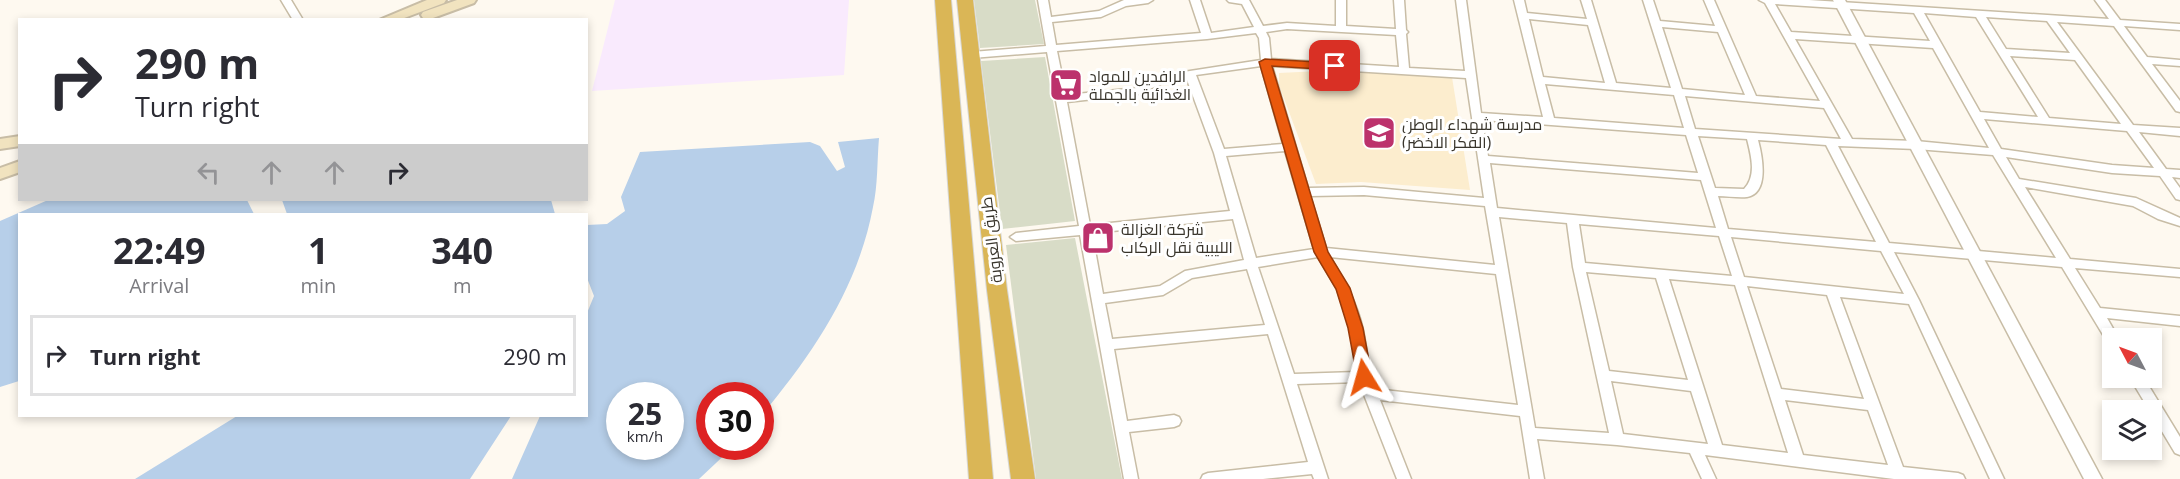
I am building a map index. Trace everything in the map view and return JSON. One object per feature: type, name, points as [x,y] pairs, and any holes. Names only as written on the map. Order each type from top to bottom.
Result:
[{"type":"highway","name":"طريق العروبة","points":[[943,0],[981,479]]},
{"type":"highway","name":"طريق العروبة","points":[[965,0],[997,290],[1023,479]]},
{"type":"main road","points":[[390,18],[439,0]]},
{"type":"main road","points":[[421,18],[469,0]]},
{"type":"main road","points":[[0,144],[18,141]]},
{"type":"main road","points":[[0,174],[18,167]]},
{"type":"street","points":[[286,0],[297,18]]},
{"type":"street","points":[[1043,0],[1131,479]]},
{"type":"street","points":[[1046,20],[1101,14],[1124,3],[1148,0]]},
{"type":"street","points":[[1195,0],[1207,36]]},
{"type":"street","points":[[1232,0],[1246,2],[1257,0]]},
{"type":"street","points":[[1341,0],[1341,28]]},
{"type":"street","points":[[1399,0],[1404,70]]},
{"type":"street","points":[[1461,0],[1476,116],[1537,479]]},
{"type":"street","points":[[1520,0],[1549,121]]},
{"type":"street","points":[[1586,0],[1612,87]]},
{"type":"street","points":[[1648,0],[1798,460]]},
{"type":"street","points":[[1708,0],[1752,99]]},
{"type":"street","points":[[1766,0],[1841,3],[1955,13],[2180,27]]},
{"type":"street","points":[[1766,0],[1848,142]]},
{"type":"street","points":[[1947,0],[1955,13]]},
{"type":"street","points":[[2100,0],[2180,109]]},
{"type":"street","points":[[1246,2],[1264,38],[1265,62],[1321,252],[1343,288],[1356,328],[1364,377],[1404,479]]},
{"type":"street","points":[[1841,3],[2093,479]]},
{"type":"street","points":[[1917,10],[1997,152],[2106,328]]},
{"type":"street","points":[[1978,14],[2046,121]]},
{"type":"street","points":[[1523,16],[1592,22]]},
{"type":"street","points":[[2050,19],[2180,196]]},
{"type":"street","points":[[1656,24],[1722,29]]},
{"type":"street","points":[[972,55],[1207,36],[1287,26],[1403,32]]},
{"type":"street","points":[[1787,35],[1937,45]]},
{"type":"street","points":[[2003,52],[2077,57]]},
{"type":"street","points":[[2142,60],[2180,63]]},
{"type":"street","points":[[1061,99],[1139,92],[1164,78],[1265,62],[1471,75]]},
{"type":"street","points":[[1190,73],[1220,153],[1251,263],[1319,473],[1208,479]]},
{"type":"street","points":[[1539,80],[1826,105]]},
{"type":"street","points":[[1976,115],[2180,132]]},
{"type":"street","points":[[1476,116],[1830,142],[1916,145],[1997,152],[2112,169],[2180,174]]},
{"type":"street","points":[[1711,192],[1747,193],[1752,190],[1759,164],[1752,136]]},
{"type":"street","points":[[1830,142],[1914,300],[1998,479]]},
{"type":"street","points":[[1220,153],[1289,147]]},
{"type":"street","points":[[1485,159],[1706,177]]},
{"type":"street","points":[[2016,182],[2136,202],[2162,216],[2180,222]]},
{"type":"street","points":[[1303,192],[1364,191],[1572,219],[1886,249],[2180,273]]},
{"type":"street","points":[[1016,237],[1238,214]]},
{"type":"street","points":[[1572,219],[1579,267],[1617,439]]},
{"type":"street","points":[[1098,299],[1163,290],[1190,274],[1321,252],[1501,270]]},
{"type":"street","points":[[1579,267],[1740,280],[1914,300]]},
{"type":"street","points":[[1661,274],[1716,451]]},
{"type":"street","points":[[1831,290],[1899,475]]},
{"type":"street","points":[[2097,312],[2180,321]]},
{"type":"street","points":[[1106,345],[1273,329]]},
{"type":"street","points":[[1602,375],[1696,386]]},
{"type":"street","points":[[1289,379],[1364,377]]},
{"type":"street","points":[[2143,388],[2180,449]]},
{"type":"street","points":[[1371,394],[1525,411]]},
{"type":"street","points":[[1777,394],[1872,405]]},
{"type":"street","points":[[1121,427],[1174,421]]},
{"type":"street","points":[[1529,433],[1617,439],[1798,460],[1842,472],[1958,479]]},
{"type":"street","points":[[1694,448],[1709,479]]},
{"type":"shaded area","points":[[615,0],[849,0],[844,75],[592,91]]},
{"type":"shaded area","name":"مدرسة شهداء الوطن (الفكر الاخضر)","points":[[1340,70],[1452,77],[1470,190],[1361,182],[1316,184],[1279,85],[1279,73]]},
{"type":"green space","points":[[974,0],[1035,0],[1044,44],[980,48]]},
{"type":"green space","points":[[1045,57],[1075,221],[1002,229],[981,61]]},
{"type":"green space","points":[[1075,238],[1122,479],[1036,479],[1006,245]]},
{"type":"water","points":[[879,138],[875,199],[866,237],[856,265],[830,319],[780,393],[774,400],[774,382],[696,382],[696,460],[719,460],[699,479],[512,479],[540,417],[588,417],[588,311],[594,296],[588,281],[588,225],[607,224],[625,211],[621,197],[640,152],[810,142],[820,146],[837,171],[845,167],[838,142]]},
{"type":"water","points":[[46,201],[248,201],[254,213],[18,213]]},
{"type":"water","points":[[282,201],[551,201],[555,213],[287,213]]},
{"type":"water","points":[[18,213],[18,381],[0,387],[0,221]]},
{"type":"water","points":[[235,417],[510,417],[470,479],[135,479]]},
{"type":"place","name":"الرافدين للمواد الغذائية بالجملة","points":[[1066,85]]},
{"type":"place","name":"مدرسة شهداء الوطن (الفكر الاخضر)","points":[[1379,133]]},
{"type":"place","name":"شركة الغزالة الليبية نقل الركاب","points":[[1098,238]]},
{"type":"route","points":[[1335,66],[1265,62],[1321,252],[1343,288],[1356,328],[1364,377]]}]
